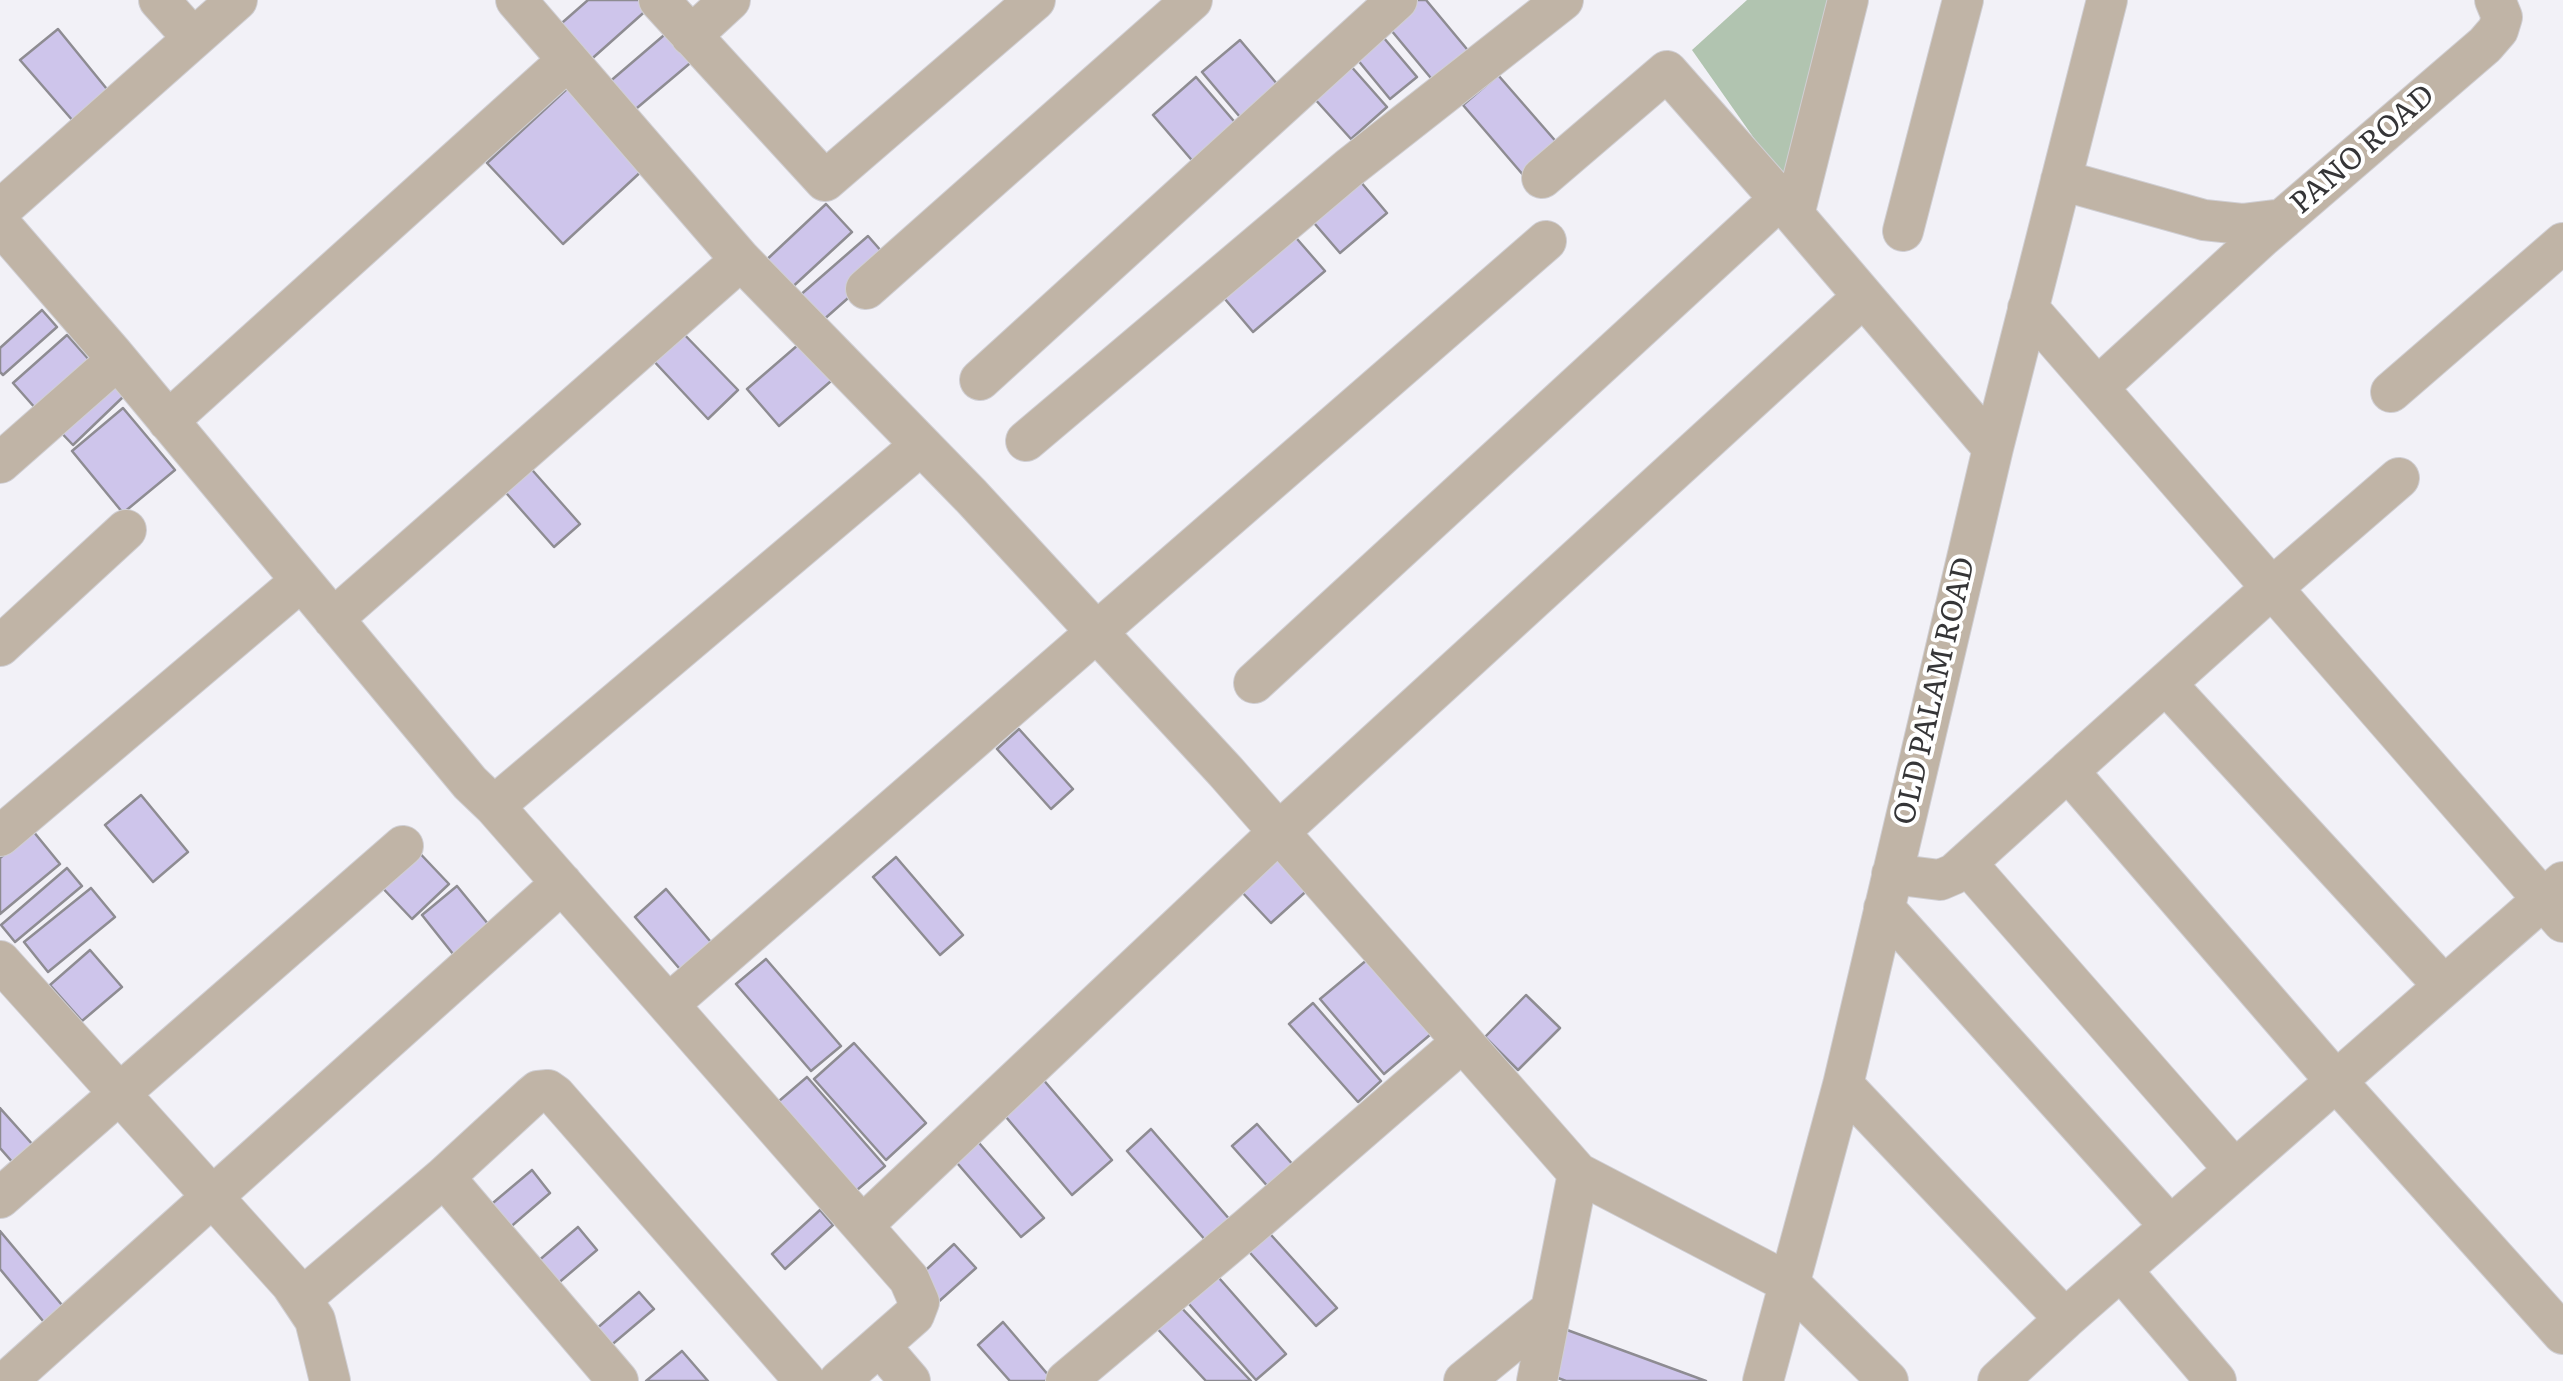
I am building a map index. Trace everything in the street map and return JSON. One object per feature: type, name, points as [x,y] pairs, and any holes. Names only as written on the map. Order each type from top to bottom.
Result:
[{"type":"street","points":[[159,0],[193,38]]},
{"type":"street","points":[[0,210],[237,0]]},
{"type":"street","points":[[516,0],[741,260],[922,444],[1280,831],[1578,1173],[1789,1283],[1888,1381]]},
{"type":"street","points":[[659,0],[825,181],[1036,0]]},
{"type":"street","points":[[691,36],[730,0]]},
{"type":"street","points":[[866,288],[1192,0]]},
{"type":"street","points":[[980,380],[1397,0]]},
{"type":"street","points":[[1026,441],[1349,168],[1563,0]]},
{"type":"street","points":[[1254,683],[1787,207],[1848,0]]},
{"type":"street","points":[[1903,232],[1962,0]]},
{"type":"street","name":"OLD PALAM ROAD","points":[[1764,1381],[1843,1085],[1993,448],[2107,0]]},
{"type":"street","name":"PANO ROAD","points":[[2061,180],[2204,220],[2242,224],[2282,219],[2485,45],[2498,30],[2502,17],[2494,0]]},
{"type":"street","points":[[168,420],[568,60]]},
{"type":"street","points":[[1542,178],[1667,71],[1993,448]]},
{"type":"street","points":[[2098,387],[2282,219]]},
{"type":"street","points":[[0,224],[470,783],[909,1279],[918,1302],[914,1316],[839,1381]]},
{"type":"street","points":[[669,1004],[1546,241]]},
{"type":"street","points":[[2391,392],[2563,243]]},
{"type":"street","points":[[333,619],[741,260]]},
{"type":"street","points":[[863,1224],[1280,831],[1863,297]]},
{"type":"street","points":[[1998,1381],[2444,986],[2556,901],[2273,588],[2028,308]]},
{"type":"street","points":[[0,463],[117,360]]},
{"type":"street","points":[[494,806],[922,444]]},
{"type":"street","points":[[2170,1226],[1888,891],[1940,880],[1967,864],[2399,478]]},
{"type":"street","points":[[0,646],[126,530]]},
{"type":"street","points":[[0,836],[301,580]]},
{"type":"street","points":[[2166,684],[2444,986]]},
{"type":"street","points":[[2068,772],[2336,1081],[2563,1334]]},
{"type":"street","points":[[0,1198],[404,846]]},
{"type":"street","points":[[1967,864],[2235,1170]]},
{"type":"street","points":[[7,1381],[562,883]]},
{"type":"street","points":[[0,961],[291,1284],[315,1320],[330,1381]]},
{"type":"street","points":[[1066,1381],[1461,1043]]},
{"type":"street","points":[[1843,1085],[2065,1319]]},
{"type":"street","points":[[302,1299],[532,1096],[548,1090],[805,1381]]},
{"type":"street","points":[[1537,1381],[1578,1173]]},
{"type":"street","points":[[444,1177],[618,1381]]},
{"type":"street","points":[[2122,1270],[2216,1381]]},
{"type":"street","points":[[1464,1381],[1551,1310]]},
{"type":"street","points":[[880,1346],[910,1381]]},
{"type":"green space","points":[[1747,0],[1833,0],[1789,188],[1692,50]]},
{"type":"building","points":[[588,0],[644,0],[650,7],[586,64],[555,29]]},
{"type":"building","points":[[1403,0],[1426,0],[1471,54],[1435,83],[1381,18]]},
{"type":"building","points":[[58,29],[115,99],[80,129],[20,60]]},
{"type":"building","points":[[670,30],[695,59],[631,113],[607,84]]},
{"type":"building","points":[[1378,31],[1417,77],[1390,99],[1352,53]]},
{"type":"building","points":[[1240,40],[1283,91],[1245,123],[1202,72]]},
{"type":"building","points":[[1349,64],[1387,107],[1351,139],[1313,97]]},
{"type":"building","points":[[1498,75],[1559,145],[1524,176],[1463,105]]},
{"type":"building","points":[[1196,77],[1239,127],[1196,165],[1153,115]]},
{"type":"building","points":[[569,87],[645,168],[563,244],[487,163]]},
{"type":"building","points":[[1349,168],[1387,213],[1340,253],[1302,209]]},
{"type":"building","points":[[826,204],[852,232],[787,292],[761,265]]},
{"type":"building","points":[[1284,224],[1325,271],[1253,332],[1213,285]]},
{"type":"building","points":[[868,236],[890,261],[821,322],[798,297]]},
{"type":"building","points":[[42,310],[57,327],[3,375],[0,348]]},
{"type":"building","points":[[679,329],[738,390],[708,419],[650,357]]},
{"type":"building","points":[[67,335],[99,371],[44,418],[13,383]]},
{"type":"building","points":[[806,338],[838,375],[779,426],[747,389]]},
{"type":"building","points":[[103,374],[124,396],[73,445],[51,422]]},
{"type":"building","points":[[123,408],[175,470],[123,513],[72,451]]},
{"type":"building","points":[[526,463],[580,524],[554,547],[500,486]]},
{"type":"building","points":[[1019,729],[1073,789],[1051,809],[997,749]]},
{"type":"building","points":[[141,795],[188,852],[153,882],[105,825]]},
{"type":"building","points":[[33,831],[60,864],[0,914],[0,858]]},
{"type":"building","points":[[412,845],[449,884],[412,919],[375,880]]},
{"type":"building","points":[[1281,852],[1312,886],[1271,923],[1240,890]]},
{"type":"building","points":[[896,857],[963,935],[940,955],[873,877]]},
{"type":"building","points":[[67,868],[82,886],[15,942],[1,925]]},
{"type":"building","points":[[457,886],[493,930],[457,959],[422,915]]},
{"type":"building","points":[[91,888],[115,917],[48,972],[24,942]]},
{"type":"building","points":[[666,889],[716,948],[685,975],[635,917]]},
{"type":"building","points":[[90,950],[122,987],[82,1021],[50,985]]},
{"type":"building","points":[[766,959],[841,1046],[811,1071],[736,984]]},
{"type":"building","points":[[1368,959],[1431,1034],[1384,1074],[1320,999]]},
{"type":"building","points":[[1526,995],[1560,1028],[1518,1070],[1485,1037]]},
{"type":"building","points":[[1313,1003],[1381,1081],[1358,1102],[1289,1024]]},
{"type":"building","points":[[854,1043],[926,1123],[886,1160],[814,1079]]},
{"type":"building","points":[[1035,1070],[1112,1160],[1072,1195],[995,1104]]},
{"type":"building","points":[[807,1077],[885,1166],[843,1202],[765,1113]]},
{"type":"building","points":[[0,1108],[42,1155],[22,1173],[0,1148]]},
{"type":"building","points":[[1257,1124],[1295,1167],[1270,1189],[1232,1146]]},
{"type":"building","points":[[967,1129],[1044,1218],[1021,1237],[945,1149]]},
{"type":"building","points":[[1151,1129],[1231,1221],[1207,1242],[1127,1151]]},
{"type":"building","points":[[532,1170],[550,1193],[500,1236],[481,1213]]},
{"type":"building","points":[[820,1210],[833,1225],[785,1269],[772,1254]]},
{"type":"building","points":[[1263,1226],[1337,1308],[1316,1326],[1243,1245]]},
{"type":"building","points":[[578,1227],[597,1250],[549,1291],[530,1268]]},
{"type":"building","points":[[0,1231],[67,1311],[48,1327],[0,1269]]},
{"type":"building","points":[[954,1244],[976,1268],[936,1304],[915,1280]]},
{"type":"building","points":[[1212,1270],[1286,1354],[1256,1380],[1182,1296]]},
{"type":"building","points":[[639,1292],[654,1309],[602,1353],[588,1336]]},
{"type":"building","points":[[1176,1302],[1251,1381],[1206,1381],[1153,1324]]},
{"type":"building","points":[[1003,1322],[1050,1377],[1045,1381],[1010,1381],[978,1345]]},
{"type":"building","points":[[1559,1327],[1706,1381],[1566,1381],[1542,1372]]},
{"type":"building","points":[[682,1351],[708,1381],[646,1381]]}]
